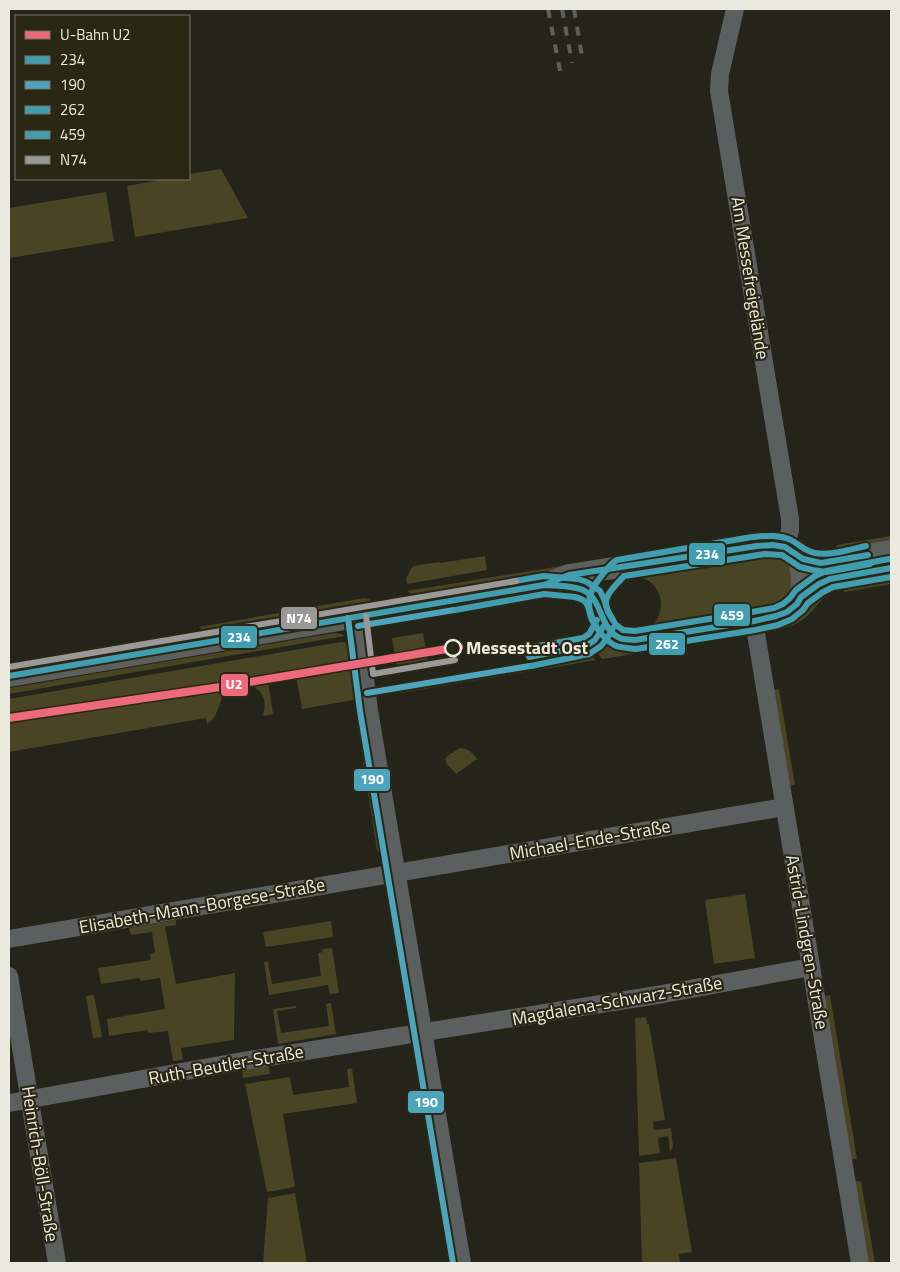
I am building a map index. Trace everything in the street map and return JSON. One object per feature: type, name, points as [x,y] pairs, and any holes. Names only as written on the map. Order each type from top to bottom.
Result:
[{"type":"main road","points":[[9,676],[544,585],[569,575],[753,546],[769,545],[824,563],[891,551]]},
{"type":"main road","points":[[791,552],[802,574],[802,597]]},
{"type":"main road","points":[[596,602],[619,568]]},
{"type":"main road","points":[[544,585],[584,590],[596,602],[600,616],[610,631],[620,638],[635,640],[776,616],[787,612],[802,597],[830,578],[891,568]]},
{"type":"street","name":"Am Messefreigelände","points":[[735,9],[720,74],[719,91],[790,519],[791,552]]},
{"type":"street","points":[[357,617],[369,710],[462,1263]]},
{"type":"street","name":"Astrid-Lindgren-Straße","points":[[754,621],[860,1263]]},
{"type":"street","name":"Michael-Ende-Straße","points":[[396,873],[784,807]]},
{"type":"street","name":"Elisabeth-Mann-Borgese-Straße","points":[[9,939],[396,873]]},
{"type":"street","name":"Magdalena-Schwarz-Straße","points":[[423,1033],[657,995],[812,967]]},
{"type":"street","name":"Heinrich-Böll-Straße","points":[[9,976],[57,1263]]},
{"type":"street","name":"Ruth-Beutler-Straße","points":[[9,1102],[237,1062],[423,1033]]},
{"type":"shaded area","points":[[221,169],[248,218],[135,237],[127,186],[160,180],[190,180],[190,174]]},
{"type":"shaded area","points":[[106,192],[114,241],[9,258],[9,208]]},
{"type":"shaded area","points":[[891,536],[891,546],[837,555],[837,545]]},
{"type":"shaded area","points":[[768,554],[783,558],[792,568],[791,597],[780,606],[642,631],[657,620],[660,613],[661,600],[659,593],[651,582],[644,578],[633,576]]},
{"type":"shaded area","points":[[485,556],[487,570],[407,584],[406,578],[413,566]]},
{"type":"shaded area","points":[[605,559],[605,564],[413,595],[407,591]]},
{"type":"shaded area","points":[[891,575],[891,584],[845,592],[843,590],[842,582]]},
{"type":"shaded area","points":[[829,585],[830,594],[805,618],[788,627],[763,632]]},
{"type":"shaded area","points":[[364,598],[369,599],[371,603],[204,631],[199,627]]},
{"type":"shaded area","points":[[334,633],[345,636],[9,694],[9,688]]},
{"type":"shaded area","points":[[423,633],[428,663],[397,668],[392,638]]},
{"type":"shaded area","points":[[606,640],[657,644],[658,650],[602,659],[595,650]]},
{"type":"shaded area","points":[[341,642],[349,643],[359,699],[302,709],[296,676],[268,681],[273,714],[263,716],[265,707],[263,696],[259,691],[249,685],[235,685],[224,693],[213,719],[207,724],[206,718],[9,752],[9,699]]},
{"type":"shaded area","points":[[589,654],[596,660],[532,671],[532,665]]},
{"type":"shaded area","points":[[524,666],[525,672],[401,693],[399,687]]},
{"type":"shaded area","points":[[779,689],[795,785],[790,786],[774,690]]},
{"type":"shaded area","points":[[460,748],[468,750],[477,759],[456,774],[445,759]]},
{"type":"shaded area","points":[[363,762],[367,763],[382,854],[377,850]]},
{"type":"shaded area","points":[[745,894],[755,958],[714,964],[705,900]]},
{"type":"shaded area","points":[[176,920],[176,925],[165,927],[176,984],[235,973],[234,1040],[181,1048],[183,1060],[173,1061],[168,1031],[148,1033],[148,1030],[109,1036],[107,1019],[165,1009],[160,978],[140,981],[140,978],[101,984],[98,968],[151,960],[150,954],[155,952],[152,932],[131,935],[129,928]]},
{"type":"shaded area","points":[[331,921],[333,937],[266,947],[263,932]]},
{"type":"shaded area","points":[[332,948],[339,993],[330,994],[328,985],[269,995],[264,962],[268,962],[272,984],[321,976],[318,953],[323,952],[322,949]]},
{"type":"shaded area","points":[[94,995],[102,1037],[93,1038],[86,996]]},
{"type":"shaded area","points":[[830,995],[857,1159],[848,1160],[850,1148],[826,1002],[821,997]]},
{"type":"shaded area","points":[[331,1003],[336,1034],[278,1044],[273,1009],[296,1006],[296,1008],[277,1011],[281,1033],[329,1026],[326,1004]]},
{"type":"shaded area","points":[[646,1017],[647,1024],[649,1024],[665,1120],[653,1122],[654,1130],[671,1128],[673,1147],[670,1152],[668,1136],[658,1138],[660,1153],[639,1156],[635,1018]]},
{"type":"shaded area","points":[[268,1060],[270,1074],[243,1078],[241,1064]]},
{"type":"shaded area","points":[[352,1068],[357,1103],[283,1114],[295,1187],[267,1192],[245,1084],[290,1077],[293,1095],[349,1087],[347,1069]]},
{"type":"shaded area","points":[[676,1158],[692,1252],[679,1254],[680,1263],[642,1263],[639,1163]]},
{"type":"shaded area","points":[[861,1181],[875,1263],[869,1263],[858,1197],[852,1182]]},
{"type":"shaded area","points":[[295,1193],[307,1263],[263,1263],[268,1198]]},
{"type":"railway","points":[[548,9],[561,76]]},
{"type":"railway","points":[[562,9],[572,63]]},
{"type":"railway","points":[[574,9],[583,62]]},
{"type":"metro line","name":"U2","points":[[9,718],[220,687],[459,647]]},
{"type":"transit line","name":"459","points":[[597,628],[590,613],[590,594],[597,581],[609,566],[617,560],[761,536],[786,538],[808,551],[821,554],[841,552],[866,546]]},
{"type":"transit line","name":"234","points":[[544,585],[569,575],[757,546],[773,545],[785,547],[803,559],[821,563],[868,555]]},
{"type":"transit line","name":"262","points":[[613,620],[608,612],[606,600],[612,589],[624,576],[765,554],[782,555],[800,567],[826,572],[870,564]]},
{"type":"transit line","name":"459","points":[[515,581],[544,576],[578,579],[587,582],[600,591],[608,612],[616,625],[623,630],[635,631],[774,608],[783,604],[796,590],[815,576],[826,571],[889,559]]},
{"type":"transit line","name":"234","points":[[9,676],[544,585],[569,586],[583,590],[594,600],[604,621],[613,634],[622,639],[635,640],[776,616],[787,612],[797,604],[801,597],[819,584],[830,579],[891,568]]},
{"type":"transit line","name":"262","points":[[455,610],[544,594],[575,597],[586,603],[594,624],[609,641],[616,646],[636,649],[778,625],[792,619],[808,603],[833,587],[891,577]]},
{"type":"transit line","name":"N74","points":[[9,667],[516,581]]},
{"type":"transit line","name":"190","points":[[358,626],[454,610]]},
{"type":"transit line","name":"N74","points":[[366,616],[373,674],[455,660]]},
{"type":"transit line","name":"190","points":[[348,618],[360,711],[453,1263]]},
{"type":"transit line","name":"459","points":[[527,648],[583,638],[589,634],[597,620]]},
{"type":"transit line","name":"234","points":[[529,657],[586,646],[595,640],[605,624]]},
{"type":"transit line","name":"262","points":[[531,666],[589,654],[601,646],[613,628]]},
{"type":"transit line","name":"190","points":[[367,693],[530,666]]},
{"type":"place","name":"Messestadt Ost","points":[[453,648]]}]
